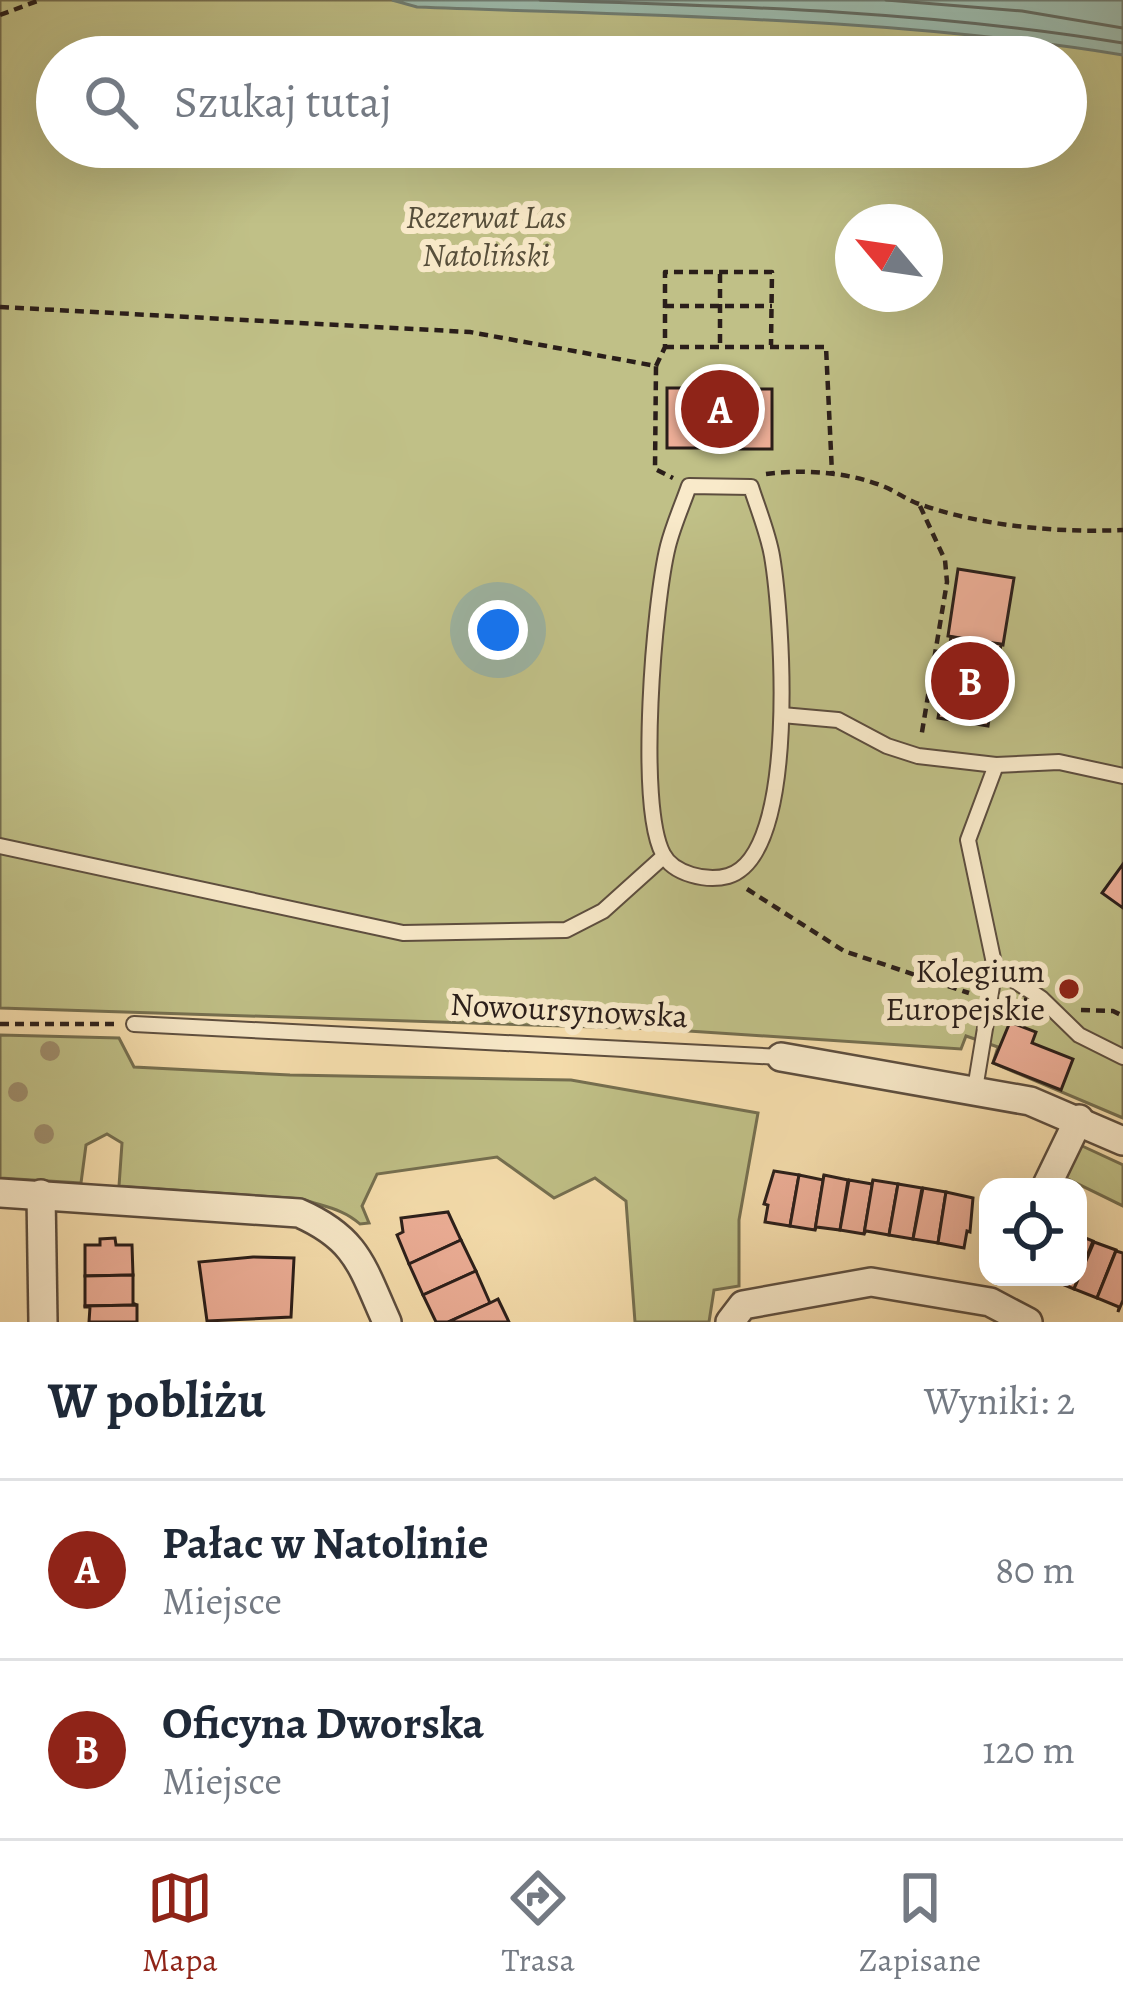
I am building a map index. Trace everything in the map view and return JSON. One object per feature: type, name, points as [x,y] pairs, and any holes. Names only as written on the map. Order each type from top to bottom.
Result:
[{"type":"street","name":"Nowoursynowska","points":[[781,1057],[1030,1100],[1123,1141]]},
{"type":"street","points":[[1050,1178],[1078,1119]]},
{"type":"street","points":[[0,1193],[299,1213],[329,1226],[354,1250],[387,1322]]},
{"type":"street","points":[[40,1194],[43,1322]]},
{"type":"street","points":[[730,1322],[742,1305],[871,1282],[996,1290],[1028,1322]]},
{"type":"lane","points":[[689,486],[751,487],[771,549],[778,595],[782,715],[772,797],[763,841],[745,866],[728,876],[700,877],[663,857],[654,823],[654,651],[668,545],[689,486]]},
{"type":"lane","points":[[782,715],[838,720],[887,746],[918,756],[996,765],[1059,762],[1123,776]]},
{"type":"lane","points":[[975,1089],[995,968],[968,840],[996,765]]},
{"type":"lane","points":[[0,847],[403,933],[566,930],[602,910],[663,857]]},
{"type":"lane","points":[[995,968],[1052,1008],[1079,1035],[1123,1058]]},
{"type":"lane","name":"Nowoursynowska","points":[[134,1024],[781,1057]]},
{"type":"path","points":[[0,15],[40,0]]},
{"type":"path","points":[[689,486],[655,469],[656,367],[665,346],[665,272],[772,272],[771,346]]},
{"type":"path","points":[[720,272],[720,346]]},
{"type":"path","points":[[665,306],[772,306]]},
{"type":"path","points":[[0,308],[470,332],[656,367]]},
{"type":"path","points":[[665,346],[826,347],[832,473]]},
{"type":"path","points":[[751,487],[767,472],[832,473],[984,521],[1123,530]]},
{"type":"path","points":[[918,756],[946,582],[945,560],[919,504]]},
{"type":"path","points":[[728,876],[844,951],[991,999]]},
{"type":"path","points":[[1052,1008],[1113,1011],[1123,1016]]},
{"type":"path","points":[[0,1024],[134,1024]]},
{"type":"green space","name":"Rezerwat Las Natoliński","points":[[0,0],[1123,0],[1123,1118],[993,1063],[998,1047],[966,1036],[961,1049],[658,1029],[0,1008]]},
{"type":"green space","points":[[0,1035],[119,1038],[134,1067],[571,1080],[758,1113],[739,1220],[739,1286],[714,1290],[709,1322],[635,1322],[626,1201],[595,1178],[554,1198],[497,1157],[377,1174],[362,1206],[369,1223],[360,1224],[340,1211],[302,1199],[119,1186],[122,1143],[107,1134],[86,1145],[81,1183],[0,1178]]},
{"type":"green space","points":[[1080,1145],[1123,1165],[1123,1206],[1087,1188],[1087,1178],[1064,1177]]},
{"type":"water","points":[[392,0],[1123,0],[1123,55],[1087,50],[1087,36],[976,36],[859,25],[417,7]]},
{"type":"building","points":[[715,370],[731,374],[742,389],[772,389],[772,449],[739,449],[739,430],[702,429],[702,448],[667,448],[667,388],[698,388]]},
{"type":"building","points":[[958,569],[1014,578],[1003,645],[948,636]]},
{"type":"building","points":[[951,637],[1001,644],[988,726],[938,718]]},
{"type":"building","points":[[1123,864],[1123,908],[1102,893]]},
{"type":"building","points":[[1010,1022],[1036,1032],[1032,1043],[1073,1059],[1061,1090],[993,1063]]},
{"type":"building","points":[[774,1171],[799,1175],[790,1226],[765,1222],[768,1205],[764,1204]]},
{"type":"building","points":[[799,1175],[823,1180],[824,1175],[815,1230],[790,1226]]},
{"type":"building","points":[[824,1175],[848,1180],[840,1230],[815,1230]]},
{"type":"building","points":[[849,1180],[872,1184],[873,1180],[864,1234],[840,1230]]},
{"type":"building","points":[[873,1180],[898,1184],[889,1235],[864,1234]]},
{"type":"building","points":[[898,1184],[922,1188],[913,1239],[889,1235]]},
{"type":"building","points":[[923,1188],[946,1192],[938,1243],[913,1239]]},
{"type":"building","points":[[946,1192],[973,1198],[964,1248],[938,1243]]},
{"type":"building","points":[[448,1212],[461,1240],[409,1264],[397,1235],[403,1232],[401,1218]]},
{"type":"building","points":[[115,1238],[116,1245],[132,1245],[133,1275],[85,1276],[85,1245]]},
{"type":"building","points":[[461,1240],[476,1271],[423,1295],[409,1264]]},
{"type":"building","points":[[1094,1242],[1116,1250],[1097,1298],[1074,1289],[1087,1286],[1087,1258]]},
{"type":"building","points":[[1116,1251],[1123,1253],[1123,1300],[1118,1312],[1119,1307],[1097,1298]]},
{"type":"building","points":[[294,1258],[291,1317],[207,1321],[199,1262]]},
{"type":"building","points":[[476,1271],[490,1303],[448,1322],[436,1322],[423,1295]]},
{"type":"building","points":[[133,1275],[133,1303],[137,1305],[85,1306],[85,1276]]},
{"type":"building","points":[[498,1299],[509,1322],[448,1322],[490,1303]]},
{"type":"building","points":[[137,1305],[137,1322],[89,1322],[90,1307],[85,1307],[85,1306]]},
{"type":"place","name":"Pałac w Natolinie","points":[[720,409]]},
{"type":"place","name":"Oficyna Dworska","points":[[970,681]]},
{"type":"place","name":"Kolegium Europejskie","points":[[1069,989]]}]
